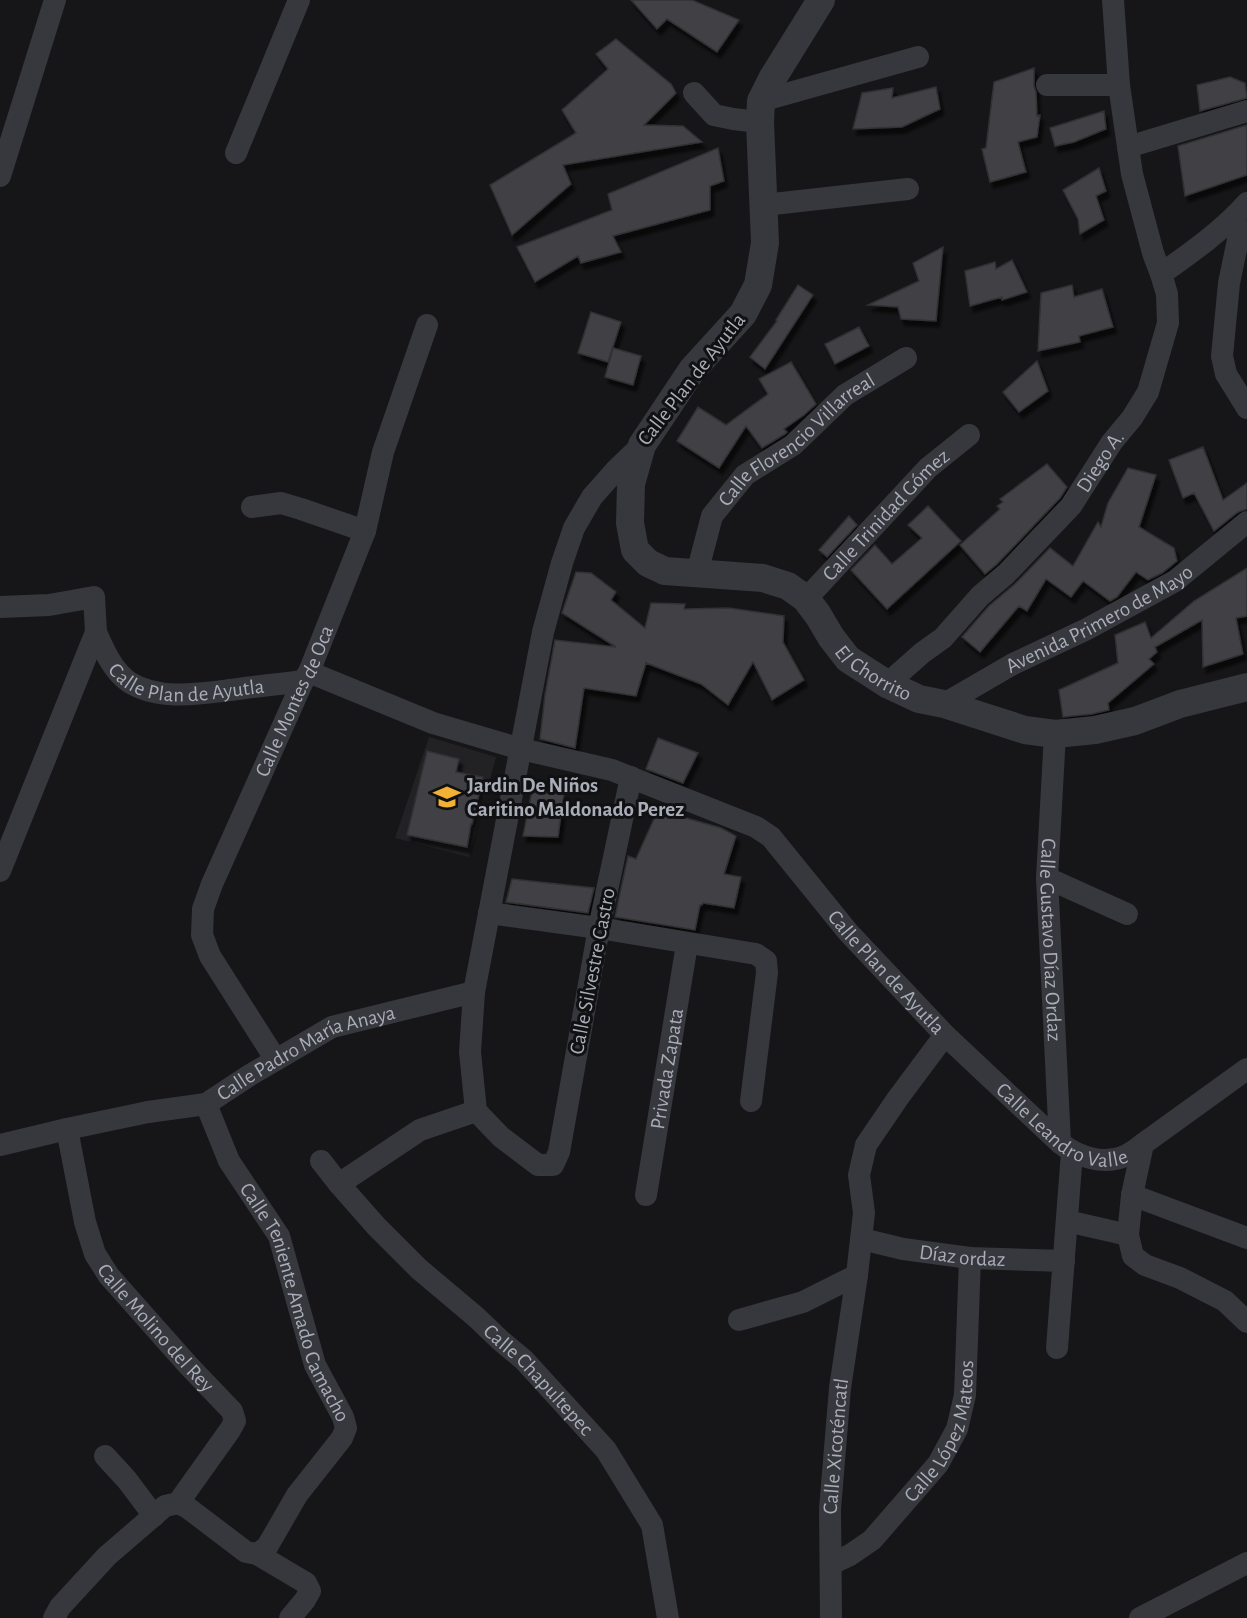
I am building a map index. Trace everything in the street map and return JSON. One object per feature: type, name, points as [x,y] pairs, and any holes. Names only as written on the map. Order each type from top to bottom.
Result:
[{"type":"street","points":[[0,176],[55,0]]},
{"type":"street","points":[[236,153],[299,0]]},
{"type":"street","points":[[761,111],[772,79],[821,0]]},
{"type":"street","name":"Diego A.","points":[[887,684],[922,652],[943,638],[980,596],[1006,574],[1071,506],[1112,442],[1132,418],[1148,392],[1168,323],[1167,294],[1153,254],[1132,174],[1119,86],[1113,0]]},
{"type":"street","points":[[694,93],[714,115],[733,119],[918,57]]},
{"type":"street","points":[[1047,85],[1119,86]]},
{"type":"street","name":"Calle Plan de Ayutla","points":[[476,1111],[470,1052],[474,992],[543,632],[562,563],[574,528],[592,497],[642,445],[692,370],[742,314],[758,285],[765,243],[761,111]]},
{"type":"street","points":[[1128,147],[1247,111]]},
{"type":"street","points":[[764,205],[908,189]]},
{"type":"street","points":[[1161,274],[1205,243],[1241,210]]},
{"type":"street","points":[[1241,210],[1238,240],[1229,283],[1222,356],[1226,374],[1247,408]]},
{"type":"street","name":"Calle Montes de Oca","points":[[276,1060],[210,956],[202,935],[203,909],[306,676],[365,531],[383,452],[427,325]]},
{"type":"street","name":"Calle Florencio Villarreal","points":[[697,573],[712,516],[745,475],[793,445],[845,395],[906,358]]},
{"type":"street","name":"Calle Trinidad Gómez","points":[[806,599],[928,468],[969,435]]},
{"type":"street","name":"El Chorrito","points":[[642,445],[631,484],[630,524],[636,550],[648,563],[665,571],[763,578],[788,586],[806,599],[848,659],[887,684],[919,699],[944,704],[1024,730],[1055,735],[1095,730],[1135,721],[1180,704],[1247,687]]},
{"type":"street","points":[[252,507],[280,503],[301,508],[365,531]]},
{"type":"street","name":"Avenida Primero de Mayo","points":[[944,704],[1013,664],[1087,629],[1175,581],[1237,537],[1247,522]]},
{"type":"street","points":[[0,607],[49,605],[93,597],[96,632],[0,871]]},
{"type":"street","name":"Calle Plan de Ayutla","points":[[96,632],[112,665],[129,682],[151,691],[174,695],[202,693],[306,676],[433,723],[521,749],[612,770],[756,827],[771,837],[848,932],[945,1035],[866,1145],[859,1175],[864,1213],[857,1275]]},
{"type":"street","name":"Calle Gustavo Díaz Ordaz","points":[[1055,735],[1047,878],[1066,1147],[1067,1221],[1057,1348]]},
{"type":"street","name":"Calle Silvestre Castro","points":[[476,1111],[501,1137],[538,1164],[553,1165],[559,1152],[599,928],[631,777]]},
{"type":"street","points":[[1047,878],[1127,914]]},
{"type":"street","points":[[489,913],[599,928],[756,954],[766,961],[767,973],[751,1101]]},
{"type":"street","name":"Privada Zapata","points":[[645,1195],[687,944]]},
{"type":"street","name":"Calle Padro María Anaya","points":[[0,1145],[148,1112],[206,1104],[332,1027],[474,992]]},
{"type":"street","name":"Calle Leandro Valle","points":[[945,1035],[1066,1147],[1090,1158],[1109,1160],[1125,1155],[1247,1069]]},
{"type":"street","name":"Calle Teniente Amado Camacho","points":[[206,1104],[229,1161],[279,1236],[315,1365],[346,1428],[342,1438],[297,1495],[267,1546],[257,1554]]},
{"type":"street","points":[[339,1184],[420,1130],[476,1111]]},
{"type":"street","name":"Calle Molino del Rey","points":[[68,1129],[85,1222],[95,1254],[116,1283],[232,1411],[235,1421],[178,1503]]},
{"type":"street","points":[[1143,1144],[1132,1195],[1128,1235],[1133,1256],[1145,1265],[1180,1278],[1225,1301],[1247,1322]]},
{"type":"street","name":"Calle Chapultepec","points":[[321,1161],[376,1226],[419,1269],[524,1360],[606,1450],[652,1525],[668,1618]]},
{"type":"street","points":[[1132,1195],[1247,1238]]},
{"type":"street","points":[[1067,1221],[1128,1235]]},
{"type":"street","name":"Díaz ordaz","points":[[862,1239],[903,1249],[970,1258],[1064,1261]]},
{"type":"street","name":"Calle López Mateos","points":[[831,1564],[850,1555],[872,1540],[938,1464],[957,1429],[965,1395],[970,1258]]},
{"type":"street","points":[[739,1320],[803,1302],[857,1275]]},
{"type":"street","name":"Calle Xicoténcatl","points":[[831,1618],[830,1509],[840,1388],[857,1275]]},
{"type":"street","points":[[105,1456],[128,1480],[154,1515]]},
{"type":"street","points":[[54,1618],[60,1607],[108,1556],[165,1506],[178,1503],[246,1552],[257,1554],[306,1583],[310,1591],[290,1618]]},
{"type":"street","points":[[1140,1618],[1247,1563]]},
{"type":"shaded area","name":"Jardin De Niños Caritino Maldonado Perez","points":[[429,737],[496,757],[469,857],[395,838]]},
{"type":"building","points":[[631,0],[692,0],[739,20],[717,52],[667,19],[657,29]]},
{"type":"building","points":[[616,39],[671,84],[676,93],[644,125],[683,126],[702,142],[563,165],[571,184],[512,235],[490,185],[576,133],[562,110],[608,69],[596,54]]},
{"type":"building","points":[[1034,68],[1037,116],[1040,115],[1037,137],[1018,142],[1026,172],[990,182],[982,149],[986,148],[994,82]]},
{"type":"building","points":[[1230,77],[1245,83],[1247,98],[1200,111],[1197,85]]},
{"type":"building","points":[[936,87],[940,109],[902,127],[853,129],[862,93],[893,88],[892,98]]},
{"type":"building","points":[[1104,111],[1106,129],[1074,142],[1055,146],[1050,128]]},
{"type":"building","points":[[1247,125],[1247,175],[1185,196],[1178,146]]},
{"type":"building","points":[[718,148],[724,181],[710,186],[710,210],[613,236],[621,252],[581,263],[578,256],[535,282],[517,247],[612,210],[608,194]]},
{"type":"building","points":[[1099,168],[1106,191],[1096,196],[1104,220],[1080,234],[1078,219],[1063,190]]},
{"type":"building","points":[[943,247],[936,321],[901,319],[898,307],[868,305],[919,281],[913,263]]},
{"type":"building","points":[[1012,260],[1027,292],[1002,300],[1002,297],[970,306],[965,271],[995,262],[996,269]]},
{"type":"building","points":[[798,285],[813,295],[765,369],[750,357],[777,321]]},
{"type":"building","points":[[1072,285],[1074,297],[1102,289],[1113,327],[1079,336],[1080,342],[1038,351],[1041,293]]},
{"type":"building","points":[[591,312],[621,322],[608,362],[578,353]]},
{"type":"building","points":[[859,327],[869,346],[835,364],[825,344]]},
{"type":"building","points":[[613,348],[641,356],[633,385],[605,377]]},
{"type":"building","points":[[1037,361],[1048,391],[1019,412],[1003,392]]},
{"type":"building","points":[[791,362],[816,404],[784,429],[787,432],[785,434],[762,448],[746,426],[719,468],[677,441],[698,407],[726,425],[768,394],[759,379]]},
{"type":"building","points":[[1203,447],[1223,500],[1247,483],[1247,509],[1238,512],[1214,531],[1194,493],[1183,498],[1169,460]]},
{"type":"building","points":[[1047,464],[1067,487],[1060,498],[985,574],[960,545],[1000,509],[997,506],[1003,502],[1000,499]]},
{"type":"building","points":[[1128,468],[1156,475],[1139,527],[1174,548],[1177,561],[1162,573],[1148,580],[1136,572],[1117,597],[1110,601],[1083,581],[1071,597],[1046,579],[1027,611],[1019,606],[980,652],[962,637],[989,606],[1016,583],[1050,548],[1073,566],[1098,522],[1101,527],[1108,503]]},
{"type":"building","points":[[928,506],[961,541],[887,609],[851,570],[875,545],[892,564],[922,538],[908,525]]},
{"type":"building","points":[[849,516],[857,525],[827,557],[819,550]]},
{"type":"building","points":[[1247,568],[1247,616],[1236,618],[1243,654],[1203,667],[1202,620],[1155,647],[1157,652],[1149,659],[1154,664],[1108,703],[1109,710],[1063,717],[1059,690],[1118,663],[1115,635],[1145,622],[1151,638],[1194,601]]},
{"type":"building","points":[[576,572],[591,573],[616,592],[611,600],[645,628],[651,603],[685,604],[684,609],[729,608],[784,616],[783,642],[804,680],[772,700],[753,662],[728,705],[701,684],[646,663],[636,696],[584,688],[575,748],[540,739],[555,640],[616,647],[562,613]]},
{"type":"building","points":[[658,738],[698,753],[683,783],[646,769]]},
{"type":"building","name":"Jardin De Niños Caritino Maldonado Perez","points":[[427,751],[459,759],[456,772],[483,777],[467,847],[407,835]]},
{"type":"building","points":[[532,791],[564,793],[558,837],[523,836]]},
{"type":"building","points":[[658,810],[721,828],[736,836],[724,874],[741,877],[734,908],[703,903],[700,905],[695,930],[615,917],[628,856],[636,859]]},
{"type":"building","points":[[512,879],[594,888],[588,913],[506,902]]},
{"type":"place","name":"Jardin De Niños Caritino Maldonado Perez","points":[[447,797]]}]
